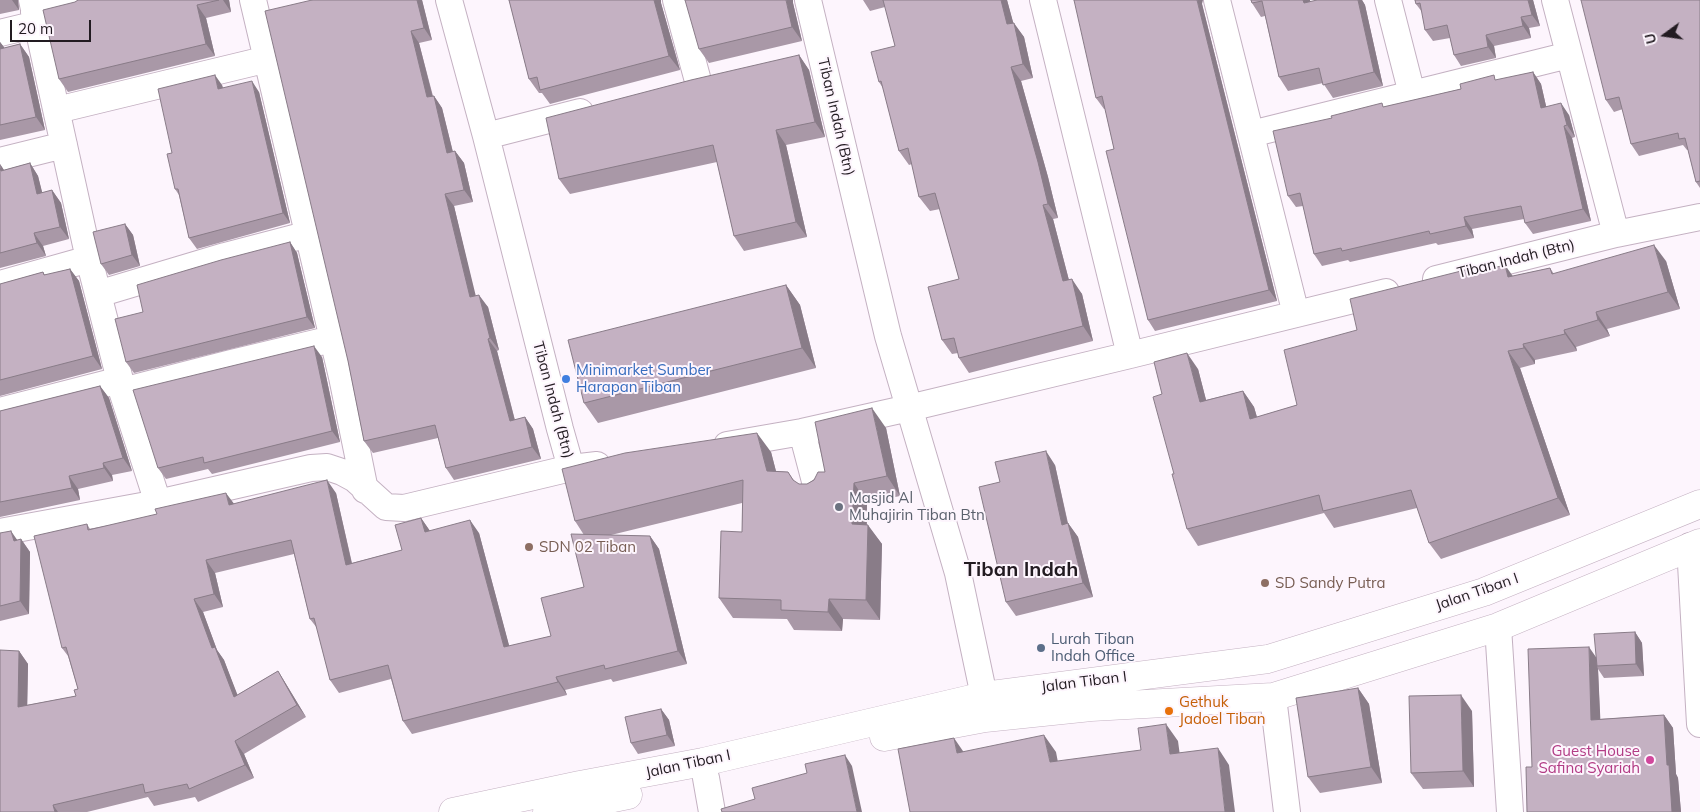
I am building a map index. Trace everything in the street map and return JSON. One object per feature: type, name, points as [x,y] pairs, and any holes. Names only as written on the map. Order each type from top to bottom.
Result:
[{"type":"street","points":[[0,33],[34,12],[80,0]]},
{"type":"street","points":[[253,0],[342,377],[365,490]]},
{"type":"street","name":"Tiban Indah (Btn)","points":[[449,0],[571,468],[618,462]]},
{"type":"street","points":[[676,0],[698,81]]},
{"type":"street","name":"Tiban Indah (Btn)","points":[[808,0],[811,55],[908,408],[958,573],[984,696]]},
{"type":"street","points":[[1044,0],[1130,355]]},
{"type":"street","points":[[1217,0],[1296,314]]},
{"type":"street","points":[[1388,0],[1412,94]]},
{"type":"street","points":[[1555,0],[1616,234]]},
{"type":"street","points":[[34,12],[89,259],[121,385],[158,503]]},
{"type":"street","points":[[1251,134],[1569,55]]},
{"type":"street","points":[[57,110],[268,59]]},
{"type":"street","points":[[486,136],[602,106]]},
{"type":"street","points":[[0,161],[64,145]]},
{"type":"street","name":"Tiban Indah (Btn)","points":[[701,449],[802,432],[908,408],[1130,355],[1616,234],[1700,217]]},
{"type":"street","points":[[98,294],[225,256],[308,234]]},
{"type":"street","points":[[0,284],[89,259]]},
{"type":"street","points":[[0,411],[231,363],[332,339]]},
{"type":"street","points":[[802,432],[817,489]]},
{"type":"street","points":[[0,532],[158,503],[312,468],[327,467],[342,472],[355,480],[386,507],[404,508],[571,468]]},
{"type":"street","name":"Jalan Tiban I","points":[[452,812],[703,762],[984,696],[1268,659],[1484,592],[1700,504]]},
{"type":"street","points":[[1695,544],[1700,724]]},
{"type":"street","name":"Jalan Tiban I","points":[[547,812],[585,808],[841,745],[985,718],[1091,707],[1273,697],[1498,627],[1695,544]]},
{"type":"street","points":[[1498,627],[1510,812]]},
{"type":"street","points":[[1268,659],[1287,812]]},
{"type":"street","points":[[706,778],[712,812]]},
{"type":"building","points":[[78,0],[219,0],[197,5],[206,44],[59,79],[43,10]]},
{"type":"building","points":[[312,0],[417,0],[424,28],[411,31],[427,97],[434,96],[447,153],[455,151],[464,190],[445,194],[470,297],[479,295],[490,338],[488,339],[510,421],[525,417],[532,447],[446,468],[435,425],[364,441],[348,361],[265,11]]},
{"type":"building","points":[[509,0],[654,0],[669,56],[540,90],[537,77],[529,79]]},
{"type":"building","points":[[685,0],[786,0],[792,27],[699,49]]},
{"type":"building","points":[[883,0],[1001,0],[1007,24],[1014,23],[1023,64],[1011,67],[1048,204],[1043,205],[1063,281],[1072,279],[1083,326],[959,358],[954,338],[942,340],[928,287],[959,279],[935,193],[919,197],[908,148],[899,151],[881,81],[879,82],[871,52],[895,46]]},
{"type":"building","points":[[1074,0],[1197,0],[1269,290],[1148,320],[1106,151],[1114,149],[1102,96],[1096,98]]},
{"type":"building","points":[[1251,0],[1303,0],[1304,3],[1317,0],[1358,0],[1374,72],[1323,85],[1319,68],[1279,77],[1262,1],[1252,3]]},
{"type":"building","points":[[1415,0],[1528,0],[1532,15],[1521,17],[1523,26],[1486,35],[1488,47],[1454,55],[1447,25],[1425,30],[1420,3],[1416,4]]},
{"type":"building","points":[[1581,0],[1700,0],[1700,181],[1696,182],[1685,138],[1679,139],[1678,133],[1631,144],[1619,97],[1606,100]]},
{"type":"building","points":[[20,44],[36,117],[0,125],[0,49]]},
{"type":"building","points":[[799,55],[815,122],[776,130],[796,222],[734,236],[713,145],[559,179],[546,118],[691,80]]},
{"type":"building","points":[[1533,72],[1541,108],[1561,103],[1567,125],[1564,126],[1583,209],[1525,223],[1521,206],[1464,217],[1466,226],[1430,234],[1429,231],[1342,251],[1341,248],[1314,254],[1300,193],[1288,196],[1273,131],[1332,118],[1331,116],[1382,103],[1383,107],[1461,89],[1460,84],[1494,75],[1495,80]]},
{"type":"building","points":[[215,75],[218,89],[252,81],[283,213],[189,238],[178,189],[175,189],[167,154],[172,153],[158,89]]},
{"type":"building","points":[[30,163],[37,194],[52,190],[60,227],[34,233],[37,243],[0,253],[0,168],[1,171]]},
{"type":"building","points":[[125,224],[132,255],[101,264],[93,232]]},
{"type":"building","points":[[290,242],[307,317],[126,362],[115,319],[143,312],[137,285]]},
{"type":"building","points":[[1654,245],[1668,292],[1596,312],[1598,320],[1564,330],[1565,334],[1523,344],[1524,348],[1508,351],[1558,498],[1429,543],[1411,490],[1323,511],[1319,495],[1187,529],[1153,397],[1162,394],[1154,362],[1187,353],[1200,402],[1243,391],[1250,419],[1297,405],[1284,350],[1357,330],[1350,299],[1469,269],[1470,274],[1505,265],[1508,277],[1550,268],[1552,274]]},
{"type":"building","points":[[70,269],[93,356],[0,380],[0,284],[43,272],[44,275]]},
{"type":"building","points":[[786,285],[802,348],[584,403],[568,340]]},
{"type":"building","points":[[314,346],[332,431],[204,463],[203,457],[158,468],[133,390]]},
{"type":"building","points":[[100,386],[123,458],[103,463],[104,468],[69,476],[72,488],[0,502],[0,411]]},
{"type":"building","points":[[872,408],[887,476],[854,483],[852,524],[868,525],[866,600],[829,599],[828,612],[781,610],[781,600],[719,598],[721,531],[742,532],[743,480],[575,521],[562,469],[625,453],[757,433],[767,471],[788,472],[793,480],[799,484],[807,484],[814,480],[818,472],[825,472],[815,422]]},
{"type":"building","points":[[1046,451],[1062,525],[1068,523],[1083,583],[1006,602],[979,487],[1000,482],[995,462]]},
{"type":"building","points":[[327,480],[346,565],[402,550],[395,525],[421,518],[425,532],[470,520],[504,647],[551,636],[541,598],[584,587],[571,534],[650,536],[678,651],[605,669],[604,665],[556,677],[558,682],[403,721],[388,665],[330,680],[314,618],[310,619],[291,540],[239,552],[206,560],[214,594],[194,599],[212,648],[215,647],[234,697],[278,671],[297,705],[235,741],[245,765],[189,789],[187,784],[145,793],[143,784],[53,805],[55,812],[0,812],[0,650],[19,651],[18,707],[76,696],[74,690],[78,689],[66,647],[62,648],[34,536],[87,524],[88,530],[157,514],[155,509],[226,493],[229,505]]},
{"type":"building","points":[[11,531],[14,541],[21,539],[20,601],[0,606],[0,533]]},
{"type":"building","points":[[1635,632],[1636,664],[1597,666],[1594,634]]},
{"type":"building","points":[[1589,647],[1591,720],[1664,715],[1672,812],[1527,812],[1526,767],[1532,767],[1528,649]]},
{"type":"building","points":[[1358,688],[1371,767],[1308,777],[1296,698]]},
{"type":"building","points":[[1461,695],[1463,771],[1411,773],[1409,696]]},
{"type":"building","points":[[661,709],[667,735],[631,743],[625,717]]},
{"type":"building","points":[[1166,724],[1170,754],[1218,748],[1225,812],[910,812],[898,749],[954,738],[957,753],[1044,735],[1050,762],[1141,750],[1138,728]]},
{"type":"building","points":[[845,755],[857,812],[722,812],[721,809],[755,799],[752,788],[807,773],[805,764]]},
{"type":"place","name":"Minimarket Sumber Harapan Tiban","points":[[566,379]]},
{"type":"place","name":"Masjid Al Muhajirin Tiban Btn","points":[[839,507]]},
{"type":"place","name":"SDN 02 Tiban","points":[[529,547]]},
{"type":"place","name":"SD Sandy Putra","points":[[1265,583]]},
{"type":"place","name":"Lurah Tiban Indah Office","points":[[1041,648]]},
{"type":"place","name":"Gethuk Jadoel Tiban","points":[[1169,711]]},
{"type":"place","name":"Guest House Safina Syariah","points":[[1650,760]]},
{"type":"district","name":"Tiban Indah","points":[[1021,570]]}]
